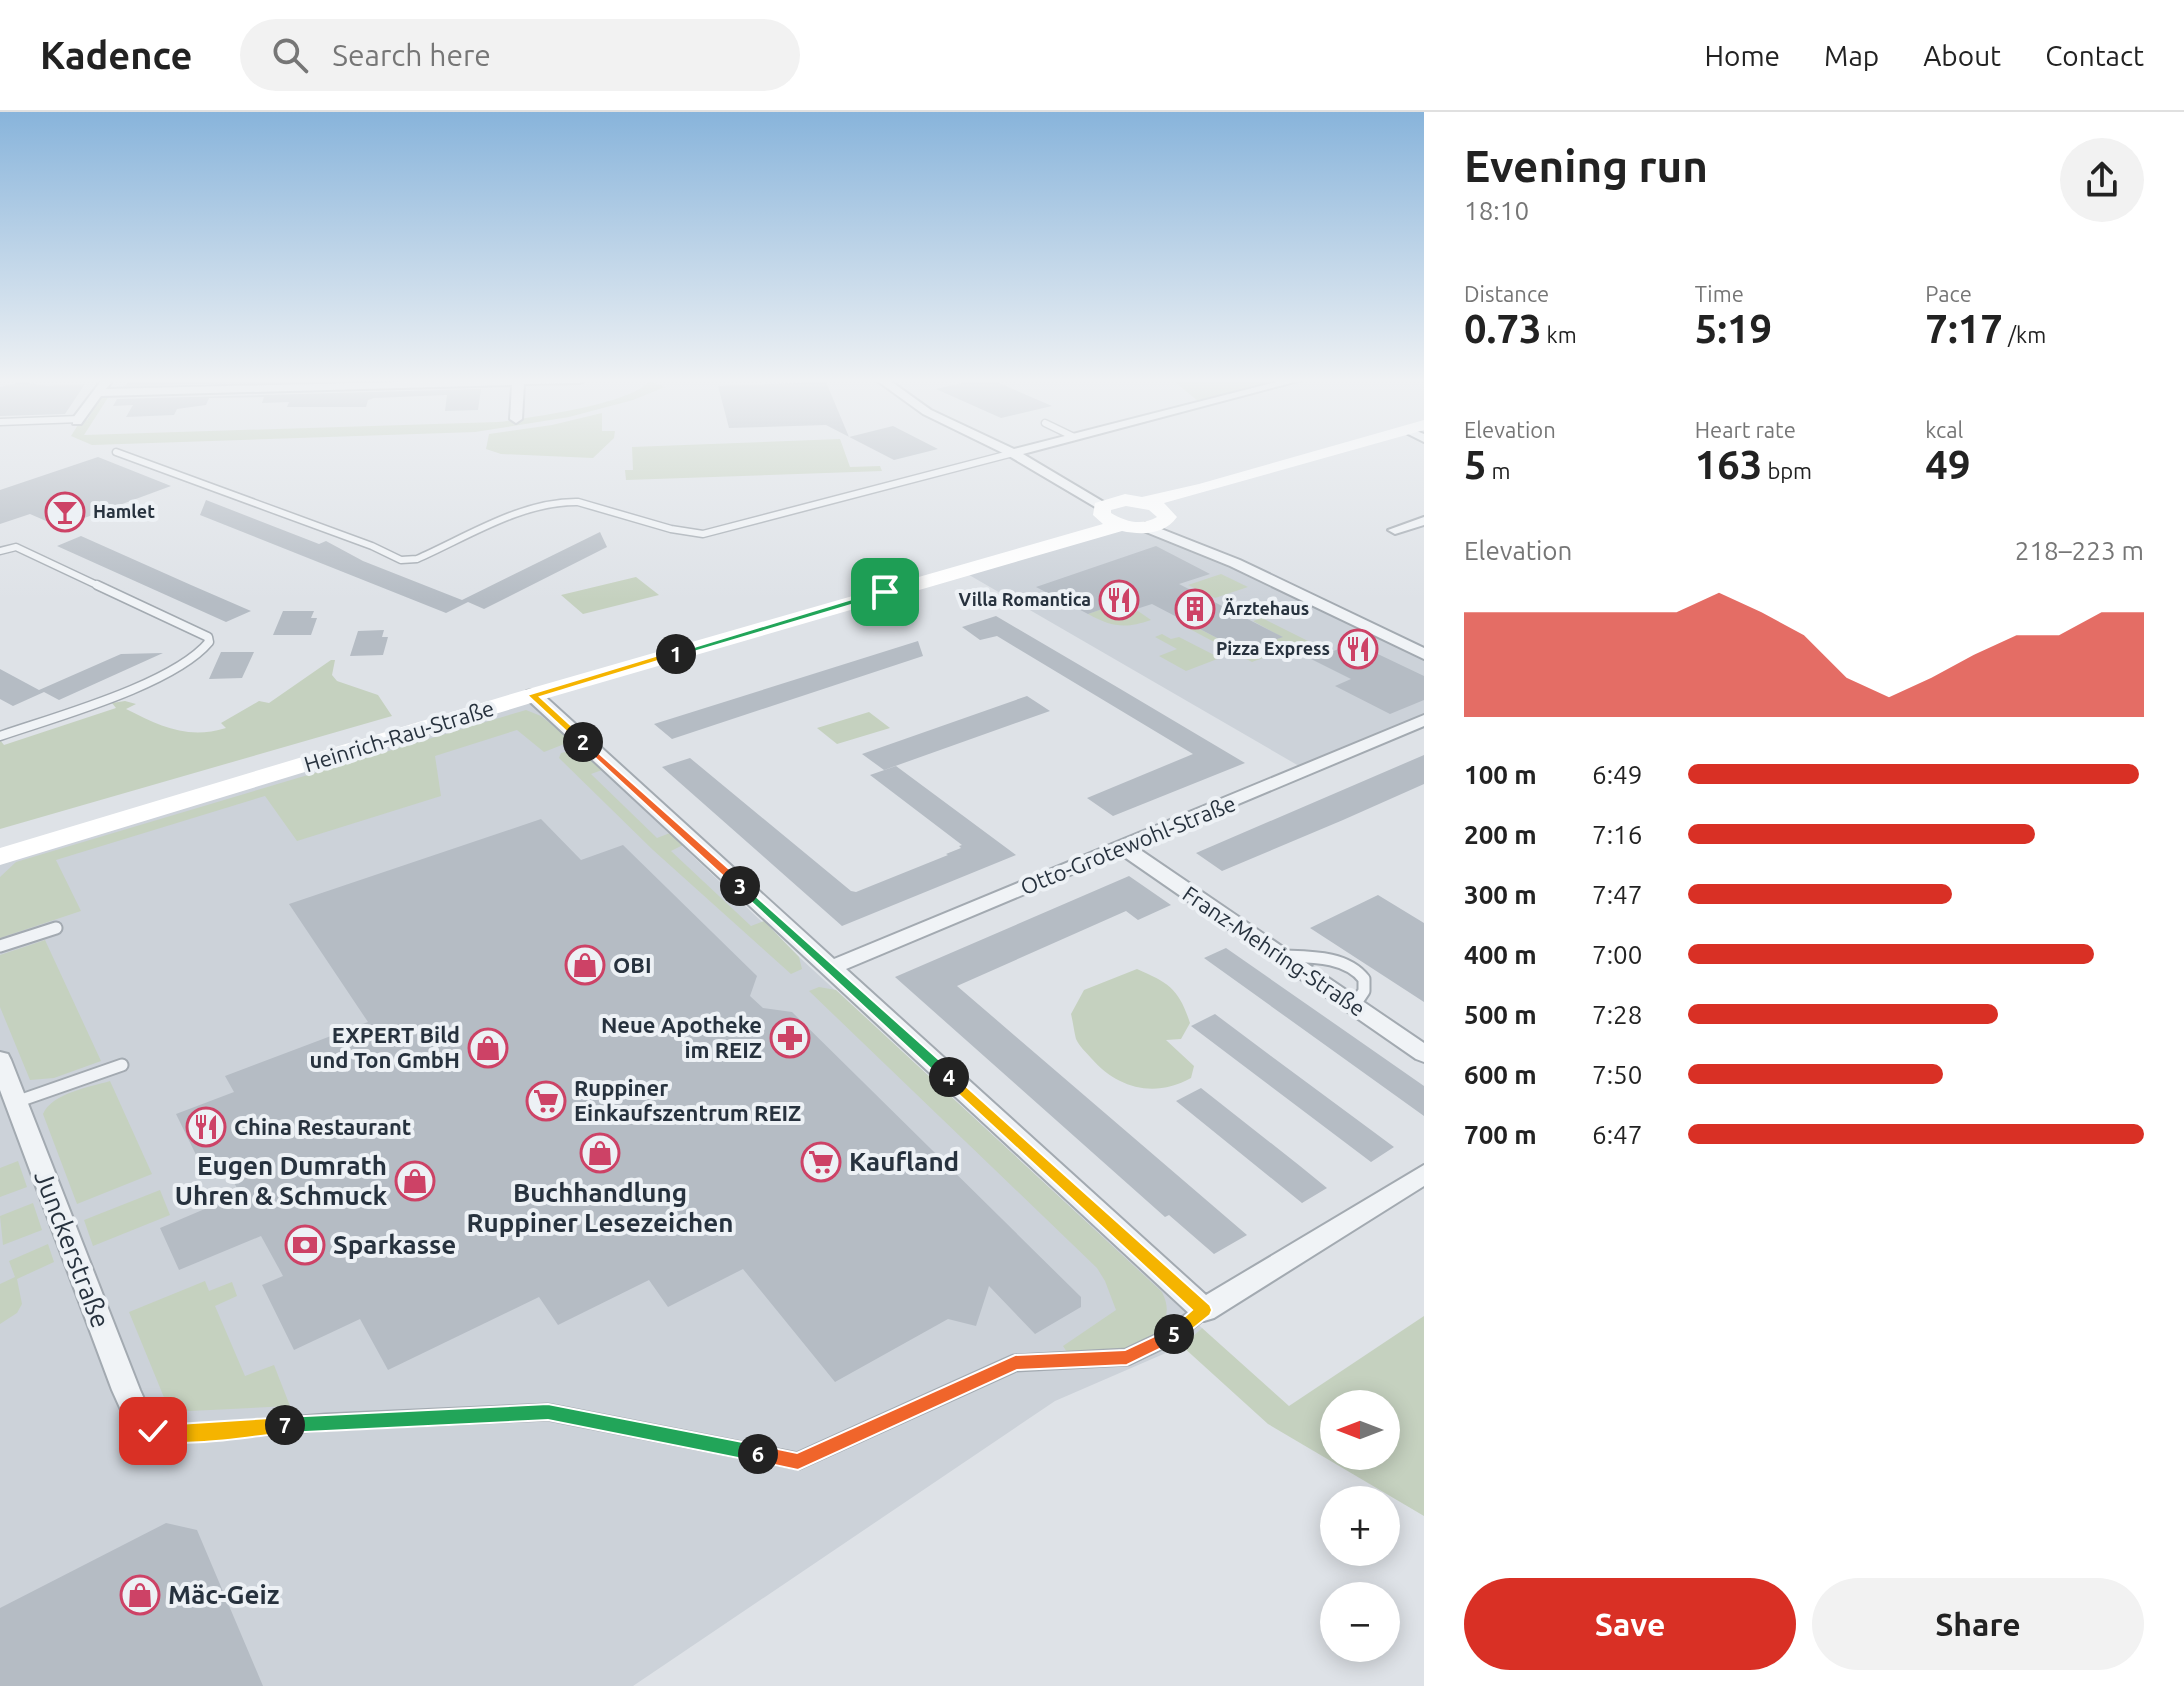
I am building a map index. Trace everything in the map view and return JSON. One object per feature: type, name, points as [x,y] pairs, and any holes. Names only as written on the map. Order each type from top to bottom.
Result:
[{"type":"main road","points":[[1125,500],[1146,502],[1337,453]]},
{"type":"main road","points":[[1102,511],[1121,525],[1146,527],[1213,494],[1347,453]]},
{"type":"main road","name":"Heinrich-Rau-Straße","points":[[0,840],[940,567],[1102,511],[1125,500]]},
{"type":"main road","points":[[1146,502],[1167,517]]},
{"type":"main road","name":"Heinrich-Rau-Straße","points":[[0,857],[533,695],[1121,525]]},
{"type":"street","points":[[1014,453],[1102,511]]},
{"type":"street","points":[[1037,466],[1125,500]]},
{"type":"street","points":[[1167,517],[1235,563]]},
{"type":"street","points":[[1395,530],[1424,521]]},
{"type":"street","points":[[1146,527],[1235,563],[1424,654]]},
{"type":"street","points":[[533,695],[1204,1310],[1424,1174]]},
{"type":"street","name":"Otto-Grotewohl-Straße","points":[[830,968],[1424,720]]},
{"type":"street","name":"Franz-Mehring-Straße","points":[[1123,847],[1424,1054]]},
{"type":"street","name":"Junckerstraße","points":[[0,1060],[140,1421],[153,1431]]},
{"type":"lane","points":[[120,453],[358,544],[372,546],[401,560],[417,559],[551,501],[577,501],[675,533],[703,534],[1011,453]]},
{"type":"lane","points":[[0,551],[16,547],[208,637],[209,642],[200,653],[127,693],[0,736]]},
{"type":"lane","points":[[0,946],[56,928]]},
{"type":"lane","points":[[1281,956],[1330,959],[1355,968],[1364,980],[1365,988],[1363,996],[1354,1006]]},
{"type":"lane","points":[[16,1102],[122,1065]]},
{"type":"lane","points":[[153,1431],[191,1433],[326,1422],[548,1412],[798,1461],[1015,1363],[1127,1357],[1171,1336],[1204,1310]]},
{"type":"shaded area","points":[[1158,526],[1424,654],[1424,714],[1299,766],[964,572],[1098,532]]},
{"type":"shaded area","points":[[526,698],[799,957],[1202,1328],[1182,1346],[1055,1401],[633,1686],[0,1686],[0,858]]},
{"type":"green space","points":[[499,453],[598,453],[593,458]]},
{"type":"green space","points":[[632,453],[845,453],[850,467],[880,466],[882,471],[626,480],[625,470],[633,470]]},
{"type":"green space","points":[[1221,574],[1248,587],[1215,598],[1188,585]]},
{"type":"green space","points":[[636,577],[659,595],[583,614],[561,595]]},
{"type":"green space","points":[[1107,607],[1123,616],[1138,611],[1151,620],[1119,625],[1088,614]]},
{"type":"green space","points":[[1262,618],[1308,641],[1252,662],[1186,627],[1192,625],[1242,651],[1282,637],[1253,621]]},
{"type":"green space","points":[[1162,634],[1171,639],[1179,637],[1220,658],[1186,671],[1159,656],[1177,649],[1155,637]]},
{"type":"green space","points":[[335,660],[332,675],[337,681],[378,695],[392,716],[0,829],[0,740],[4,745],[116,708],[112,703],[125,701],[136,704],[126,709],[174,729],[199,732],[226,728],[221,723],[259,701],[269,703]]},
{"type":"green space","points":[[526,710],[541,716],[572,741],[544,752],[517,730],[435,756],[441,796],[297,841],[265,796],[56,860],[81,911],[0,938],[0,877],[16,862]]},
{"type":"green space","points":[[869,712],[890,728],[837,744],[817,728]]},
{"type":"green space","points":[[579,749],[602,770],[591,774],[657,838],[670,833],[683,845],[671,851],[751,926],[764,921],[799,957],[802,969],[791,974],[653,850],[559,758],[561,753]]},
{"type":"green space","points":[[45,940],[101,1061],[54,1078],[30,1080],[0,1007],[0,955]]},
{"type":"green space","points":[[1137,969],[1171,988],[1182,1002],[1190,1023],[1181,1039],[1166,1040],[1194,1066],[1191,1078],[1164,1088],[1138,1087],[1113,1077],[1076,1039],[1071,1014],[1084,990]]},
{"type":"green space","points":[[819,987],[836,990],[1162,1292],[1166,1316],[1154,1334],[1110,1354],[1107,1349],[1067,1352],[1063,1346],[1116,1310],[1097,1268],[809,991]]},
{"type":"green space","points":[[110,1081],[152,1174],[77,1204],[43,1114],[63,1096]]},
{"type":"green space","points":[[18,1161],[27,1187],[0,1197],[0,1168]]},
{"type":"green space","points":[[160,1190],[170,1215],[93,1246],[84,1220]]},
{"type":"green space","points":[[33,1203],[42,1230],[3,1245],[0,1216]]},
{"type":"green space","points":[[48,1244],[54,1262],[17,1279],[22,1304],[17,1313],[0,1324],[0,1284],[15,1277],[9,1261]]},
{"type":"green space","points":[[205,1281],[209,1291],[232,1282],[237,1296],[215,1306],[245,1376],[274,1365],[290,1406],[170,1412],[129,1312]]},
{"type":"green space","points":[[1424,1316],[1424,1516],[1400,1502],[1400,1486],[1373,1486],[1346,1470],[1400,1470],[1400,1390],[1320,1390],[1320,1455],[1268,1424],[1182,1346],[1202,1328],[1289,1406]]},
{"type":"building","points":[[881,453],[920,453],[894,460]]},
{"type":"building","points":[[98,457],[171,486],[60,527],[30,514],[0,524],[0,490]]},
{"type":"building","points":[[206,500],[319,544],[326,541],[363,561],[462,600],[600,532],[607,547],[484,609],[468,602],[446,613],[200,515]]},
{"type":"building","points":[[81,536],[251,611],[226,622],[57,546]]},
{"type":"building","points":[[1156,546],[1210,574],[1179,584],[1283,637],[1242,651],[1152,604],[1121,614],[1108,607],[1088,614],[1036,587]]},
{"type":"building","points":[[283,611],[314,611],[311,618],[317,618],[311,635],[273,635]]},
{"type":"building","points":[[996,616],[1245,763],[1113,816],[1087,798],[1193,754],[997,636],[980,640],[962,627]]},
{"type":"building","points":[[384,630],[382,637],[388,637],[383,655],[350,656],[358,631]]},
{"type":"building","points":[[918,641],[923,656],[672,739],[654,724]]},
{"type":"building","points":[[1350,645],[1361,646],[1424,676],[1424,700],[1390,714],[1335,686],[1351,679],[1311,659]]},
{"type":"building","points":[[221,652],[254,652],[242,678],[209,679]]},
{"type":"building","points":[[163,653],[59,700],[44,692],[13,706],[0,699],[0,669],[39,690],[121,654]]},
{"type":"building","points":[[1027,696],[1050,711],[884,770],[862,754]]},
{"type":"building","points":[[1424,755],[1424,784],[1343,820],[1222,871],[1196,853]]},
{"type":"building","points":[[690,758],[851,891],[856,892],[961,848],[959,846],[962,845],[870,775],[896,766],[1016,855],[842,926],[662,767]]},
{"type":"building","name":"Ruppiner Einkaufszentrum REIZ","points":[[541,819],[581,860],[623,845],[757,976],[750,996],[763,1008],[792,1012],[1081,1297],[1081,1307],[1035,1334],[989,1286],[976,1326],[948,1319],[835,1382],[743,1269],[668,1307],[649,1280],[558,1325],[539,1297],[388,1370],[360,1319],[294,1350],[262,1285],[283,1276],[261,1236],[179,1270],[160,1228],[240,1194],[221,1157],[201,1165],[176,1114],[234,1092],[225,1076],[368,1022],[289,904]]},
{"type":"building","points":[[1129,876],[1171,905],[1138,920],[1126,911],[957,986],[1247,1235],[1214,1254],[1169,1215],[1165,1217],[895,977]]},
{"type":"building","points":[[1378,895],[1424,923],[1424,1002],[1310,928]]},
{"type":"building","points":[[1226,948],[1424,1086],[1424,1116],[1204,958]]},
{"type":"building","points":[[1215,1014],[1394,1147],[1371,1162],[1191,1026]]},
{"type":"building","points":[[1201,1088],[1327,1188],[1302,1203],[1176,1101]]},
{"type":"building","points":[[166,1523],[197,1530],[263,1686],[0,1686],[0,1608]]},
{"type":"place","name":"Hamlet","points":[[65,512]]},
{"type":"place","name":"Villa Romantica","points":[[1119,600]]},
{"type":"place","name":"Ärztehaus","points":[[1195,609]]},
{"type":"place","name":"Pizza Express","points":[[1358,649]]},
{"type":"place","name":"OBI","points":[[585,965]]},
{"type":"place","name":"Neue Apotheke im REIZ","points":[[790,1038]]},
{"type":"place","name":"EXPERT Bild und Ton GmbH","points":[[488,1048]]},
{"type":"place","name":"Ruppiner Einkaufszentrum REIZ","points":[[546,1101]]},
{"type":"place","name":"China Restaurant","points":[[206,1127]]},
{"type":"place","name":"Buchhandlung Ruppiner Lesezeichen","points":[[600,1153]]},
{"type":"place","name":"Kaufland","points":[[821,1162]]},
{"type":"place","name":"Eugen Dumrath Uhren & Schmuck","points":[[415,1181]]},
{"type":"place","name":"Sparkasse","points":[[305,1245]]},
{"type":"place","name":"Mäc-Geiz","points":[[140,1595]]},
{"type":"route","points":[[153,1431],[191,1433],[326,1422],[548,1412],[798,1461],[1015,1363],[1127,1357],[1171,1336],[1204,1310],[533,695],[885,592]]}]
